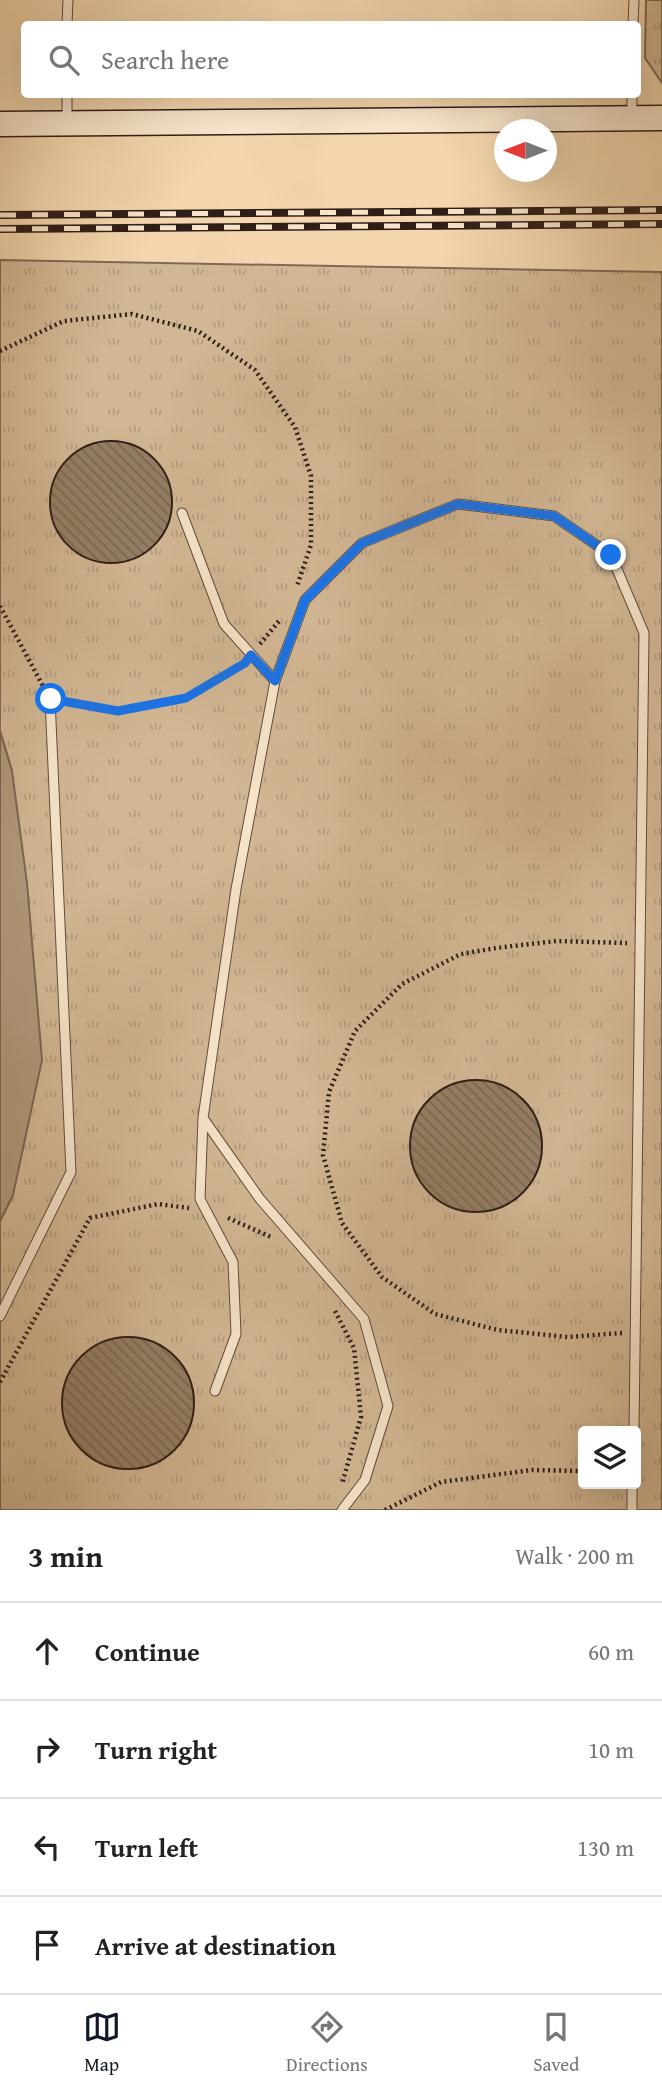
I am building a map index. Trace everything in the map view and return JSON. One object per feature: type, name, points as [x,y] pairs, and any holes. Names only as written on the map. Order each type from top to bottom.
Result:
[{"type":"main road","points":[[0,124],[632,106],[662,118]]},
{"type":"lane","points":[[67,21],[68,0]]},
{"type":"lane","points":[[633,21],[634,0]]},
{"type":"lane","points":[[66,123],[67,98]]},
{"type":"lane","points":[[215,1391],[236,1334],[233,1262],[200,1199],[203,1118],[236,889],[275,681],[305,600],[362,543],[458,504],[554,516],[611,555],[644,633],[634,1426]]},
{"type":"lane","points":[[182,513],[224,624],[275,681]]},
{"type":"lane","points":[[0,1316],[71,1172],[51,699]]},
{"type":"lane","points":[[203,1118],[260,1199],[364,1319],[388,1406],[365,1480],[342,1510]]},
{"type":"lane","points":[[632,1489],[632,1510]]},
{"type":"path","points":[[0,351],[64,321],[132,314],[198,331],[255,370],[295,426],[311,476],[311,545],[293,597]]},
{"type":"path","points":[[0,606],[51,699],[118,711],[186,698],[245,663],[281,619]]},
{"type":"path","points":[[637,1332],[568,1337],[498,1330],[435,1314],[382,1277],[342,1223],[323,1155],[328,1092],[355,1031],[402,984],[461,954],[496,948],[556,941],[642,943]]},
{"type":"path","points":[[0,1382],[90,1218],[158,1204],[206,1210],[272,1238]]},
{"type":"path","points":[[329,1298],[354,1348],[361,1417],[340,1490]]},
{"type":"path","points":[[385,1510],[441,1482],[532,1470],[578,1471]]},
{"type":"green space","points":[[646,0],[662,0],[662,83],[645,58]]},
{"type":"green space","points":[[0,260],[662,272],[662,1510],[0,1510],[0,1221],[13,1195],[12,771],[0,731]]},
{"type":"shaded area","points":[[0,731],[12,771],[27,883],[42,1060],[13,1195],[0,1221]]},
{"type":"building","points":[[111,441],[135,445],[154,459],[168,478],[172,502],[168,526],[154,545],[135,559],[111,563],[87,559],[68,545],[54,526],[50,502],[54,478],[68,459],[87,445]]},
{"type":"building","points":[[476,1080],[501,1085],[523,1099],[537,1121],[542,1146],[537,1171],[523,1193],[501,1207],[476,1212],[451,1207],[429,1193],[415,1171],[410,1146],[415,1121],[429,1099],[451,1085]]},
{"type":"building","points":[[128,1337],[153,1342],[175,1356],[189,1378],[194,1403],[189,1428],[175,1450],[153,1464],[128,1469],[103,1464],[81,1450],[67,1428],[62,1403],[67,1378],[81,1356],[103,1342]]},
{"type":"railway","points":[[0,215],[662,210]]},
{"type":"railway","points":[[0,229],[662,224]]},
{"type":"route","points":[[51,699],[118,711],[186,698],[245,663],[251,655],[275,681],[305,600],[362,543],[458,504],[554,516],[611,555]]}]
